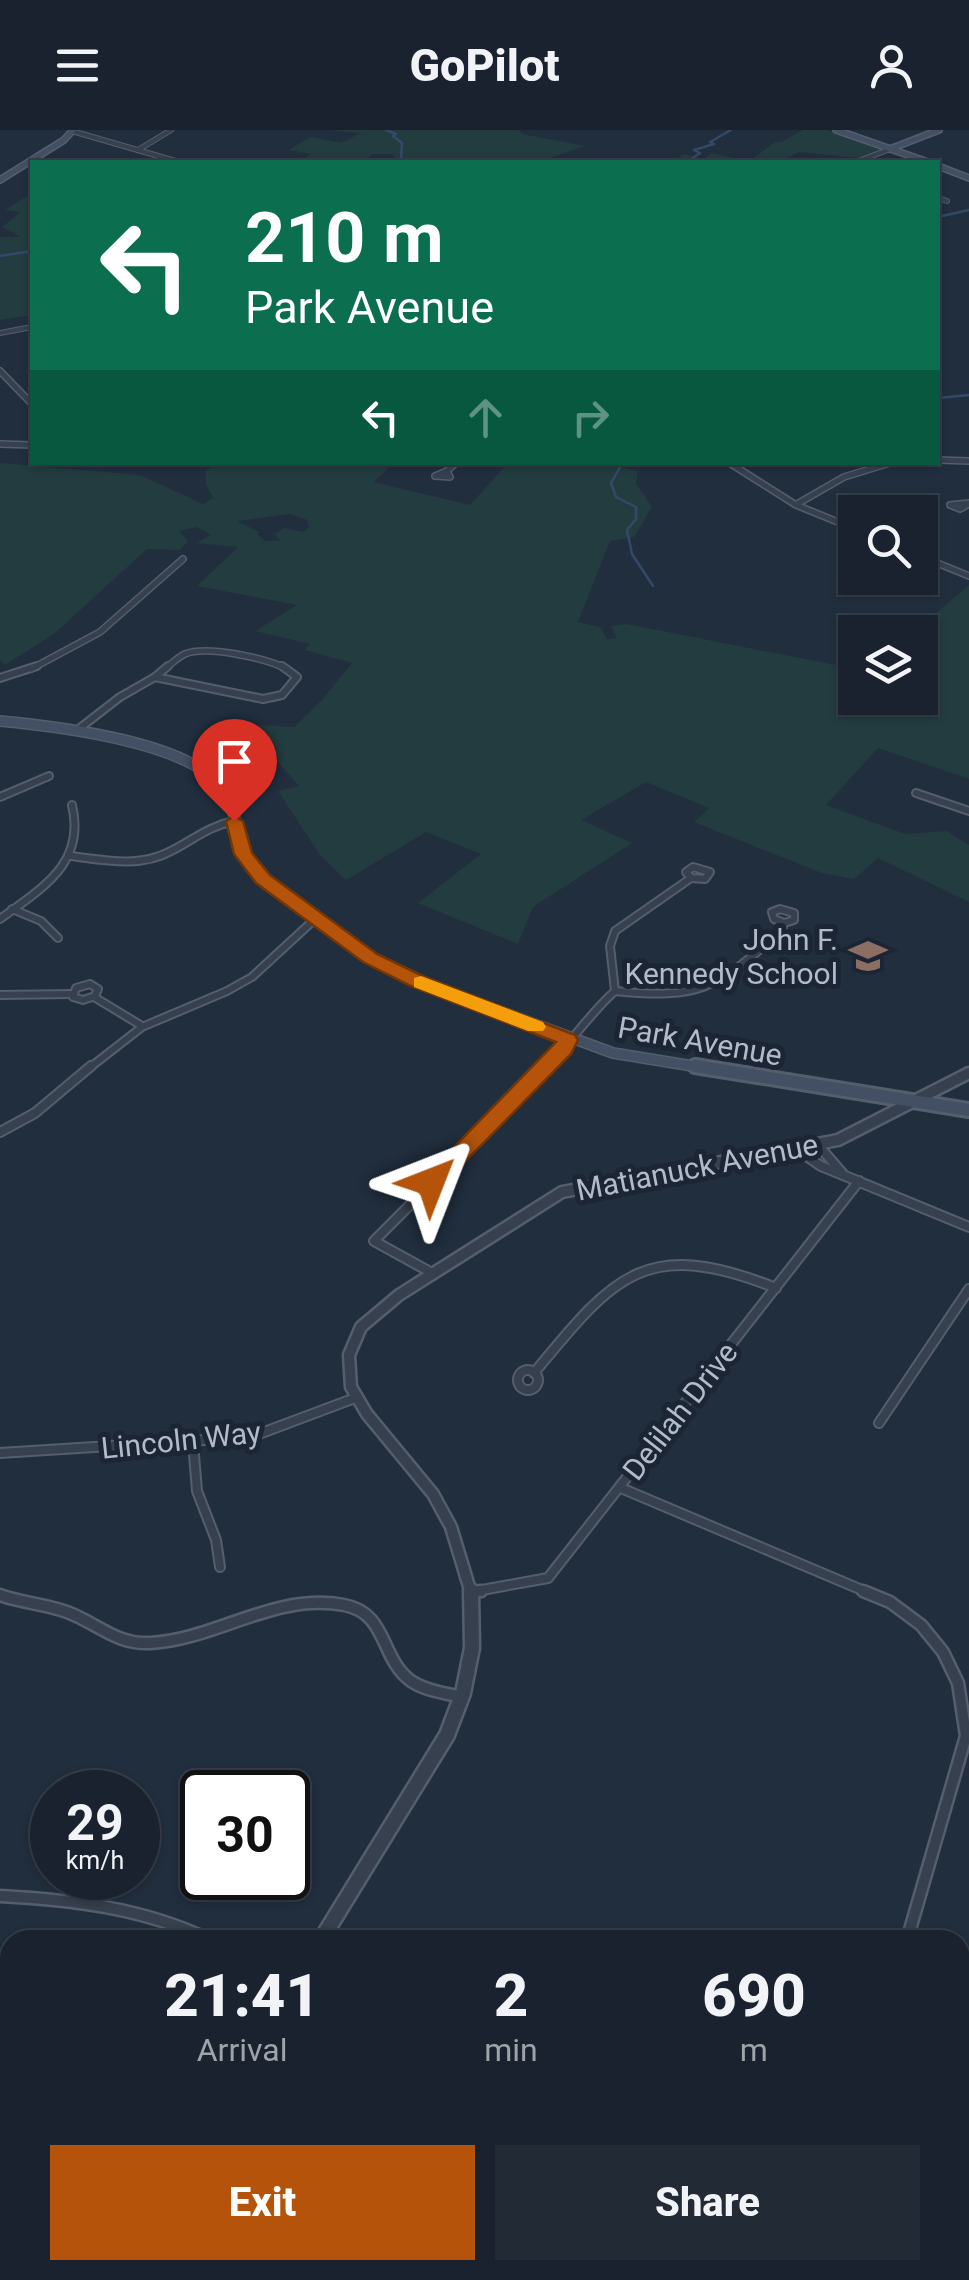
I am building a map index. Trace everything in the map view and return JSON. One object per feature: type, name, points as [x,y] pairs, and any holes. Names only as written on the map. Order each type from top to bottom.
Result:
[{"type":"main road","points":[[836,130],[922,160]]},
{"type":"main road","points":[[890,149],[939,130]]},
{"type":"main road","points":[[0,180],[73,131]]},
{"type":"main road","points":[[940,168],[969,178]]},
{"type":"main road","name":"Park Avenue","points":[[0,721],[80,728],[196,765],[222,788],[243,854],[256,872],[315,919],[392,969],[568,1040],[673,1064],[969,1110]]},
{"type":"street","points":[[138,150],[172,130]]},
{"type":"street","points":[[73,131],[173,160]]},
{"type":"street","points":[[861,160],[890,149]]},
{"type":"street","points":[[940,199],[947,201]]},
{"type":"street","points":[[0,333],[30,327]]},
{"type":"street","points":[[0,371],[30,402]]},
{"type":"street","points":[[0,444],[30,445]]},
{"type":"street","points":[[940,460],[969,461]]},
{"type":"street","points":[[448,471],[454,465]]},
{"type":"street","points":[[733,465],[796,504],[838,522]]},
{"type":"street","points":[[796,504],[874,465]]},
{"type":"street","points":[[0,678],[64,657],[113,623],[182,559]]},
{"type":"street","points":[[938,563],[969,576]]},
{"type":"street","points":[[80,728],[182,655],[197,651],[263,660],[297,674],[282,695],[263,699],[156,677]]},
{"type":"street","points":[[0,797],[50,776]]},
{"type":"street","points":[[916,792],[969,812]]},
{"type":"street","points":[[0,918],[72,856],[78,822],[72,805]]},
{"type":"street","points":[[72,856],[111,861],[148,859],[175,849],[208,826],[234,821]]},
{"type":"street","points":[[615,991],[610,946],[615,931],[691,878]]},
{"type":"street","points":[[0,906],[41,921],[58,938]]},
{"type":"street","points":[[0,1132],[26,1118],[142,1026],[242,984],[258,972],[286,938],[315,919]]},
{"type":"street","points":[[615,991],[669,998],[718,986],[782,932],[784,922]]},
{"type":"street","points":[[72,994],[76,987],[89,984],[98,989],[94,997]]},
{"type":"street","points":[[432,1273],[374,1242],[564,1050],[568,1040],[615,991]]},
{"type":"street","points":[[0,995],[72,994],[82,1000],[94,997],[142,1026]]},
{"type":"street","name":"Matianuck Avenue","points":[[356,1398],[348,1366],[358,1331],[378,1310],[562,1192],[838,1140],[969,1072]]},
{"type":"street","points":[[818,1145],[843,1174]]},
{"type":"street","points":[[796,1150],[820,1166],[969,1227]]},
{"type":"street","name":"Delilah Drive","points":[[471,1592],[524,1586],[548,1578],[859,1181]]},
{"type":"street","points":[[534,1373],[611,1286],[637,1273],[662,1266],[715,1266],[776,1288]]},
{"type":"street","points":[[879,1423],[969,1289]]},
{"type":"street","points":[[327,1930],[434,1759],[462,1696],[471,1655],[471,1592],[460,1549],[439,1504],[356,1398]]},
{"type":"street","name":"Lincoln Way","points":[[0,1453],[194,1443],[264,1434],[356,1398]]},
{"type":"street","points":[[194,1443],[195,1483],[216,1540],[220,1567]]},
{"type":"street","points":[[621,1488],[890,1602],[921,1625],[943,1652],[958,1683],[966,1736],[910,1930]]},
{"type":"street","points":[[0,1595],[69,1612],[112,1640],[136,1643],[182,1638],[301,1602],[348,1605],[370,1614],[380,1626],[396,1665],[406,1678],[426,1689],[462,1696]]},
{"type":"street","points":[[0,1896],[124,1908],[189,1930]]},
{"type":"green space","points":[[331,130],[519,130],[522,134],[585,146],[544,160],[396,160],[392,154],[373,154],[366,160],[302,160],[311,154],[288,150],[311,137],[341,143],[361,133]]},
{"type":"green space","points":[[803,130],[827,130],[882,149],[858,158],[799,152],[784,160],[751,160],[775,142]]},
{"type":"green space","points":[[711,153],[745,160],[674,160],[684,154],[705,159]]},
{"type":"green space","points":[[30,194],[30,315],[0,320],[0,237],[21,237],[2,227],[21,212],[5,210]]},
{"type":"green space","points":[[0,463],[140,475],[203,504],[213,498],[206,484],[206,471],[215,465],[392,465],[374,482],[470,505],[506,465],[610,465],[638,471],[636,484],[652,507],[634,537],[610,541],[578,622],[600,627],[607,639],[617,638],[611,626],[627,624],[838,665],[838,715],[938,715],[938,615],[934,615],[969,585],[969,779],[878,748],[826,805],[905,834],[947,831],[969,845],[969,902],[878,858],[854,879],[822,873],[694,822],[709,808],[646,782],[581,820],[632,843],[533,907],[518,944],[418,903],[481,854],[426,832],[346,880],[320,855],[278,791],[299,786],[252,732],[260,725],[294,727],[352,663],[305,650],[310,644],[255,631],[297,605],[197,586],[238,547],[196,543],[211,535],[197,527],[179,531],[188,542],[179,550],[147,549],[54,634],[5,665],[0,660]],"holes":[[[290,514],[307,520],[309,526],[304,532],[284,528],[275,534],[280,541],[265,541],[259,532],[237,521]]]},
{"type":"waterway","points":[[386,130],[396,134],[393,136],[402,143],[401,160]]},
{"type":"waterway","points":[[690,160],[700,153],[694,150],[714,144],[710,142],[731,130]]},
{"type":"waterway","points":[[940,217],[969,210]]},
{"type":"waterway","points":[[0,256],[30,251]]},
{"type":"waterway","points":[[940,398],[969,395]]},
{"type":"waterway","points":[[621,465],[611,483],[616,497],[636,507],[636,519],[627,530],[632,554],[653,586]]},
{"type":"slow traffic","points":[[421,982],[535,1027]]},
{"type":"place","name":"John F. Kennedy School","points":[[868,956]]},
{"type":"route","points":[[234,821],[243,854],[263,879],[370,958],[568,1040],[564,1050],[431,1182]]}]
